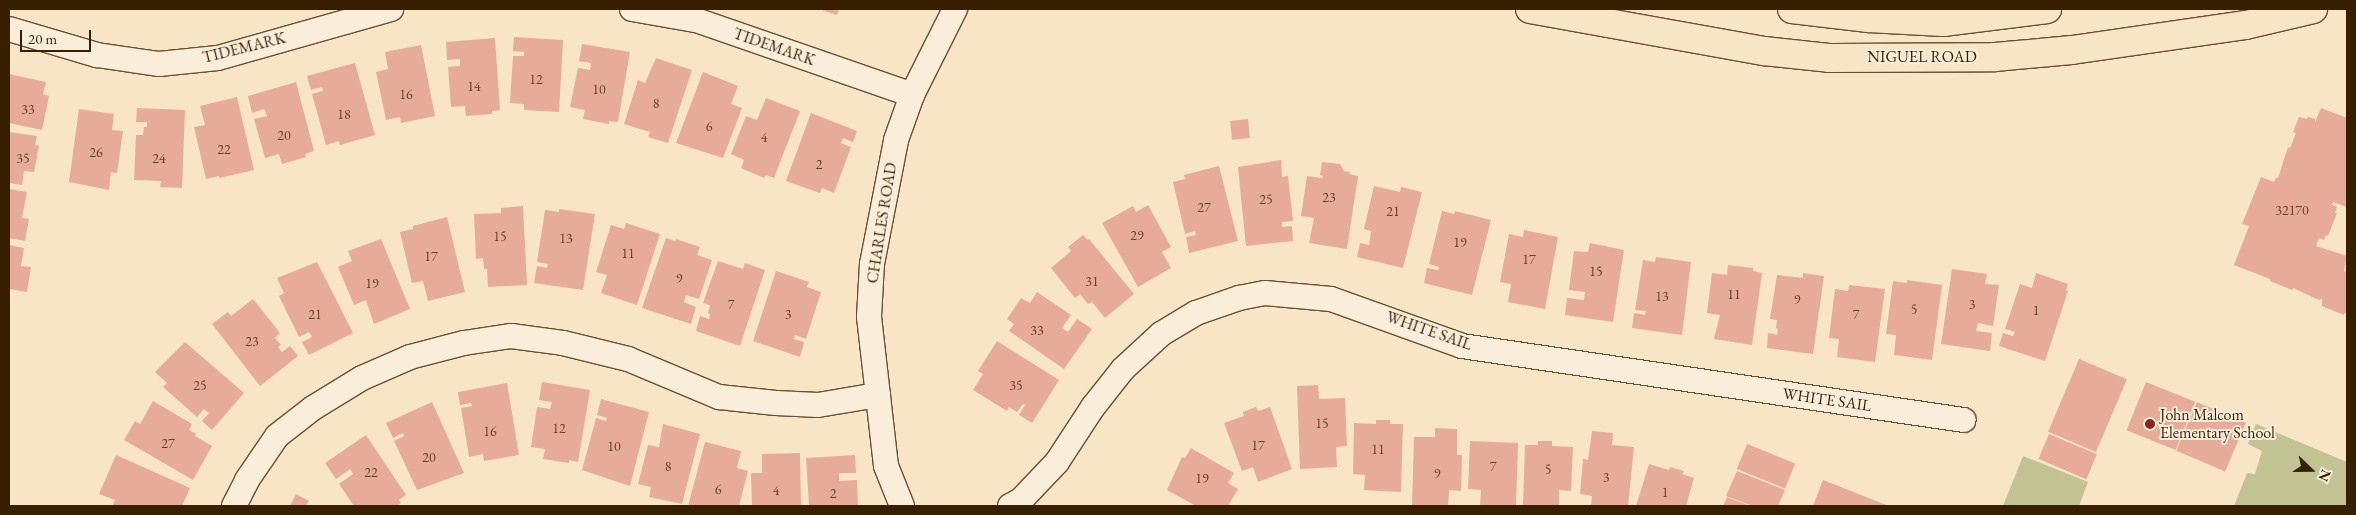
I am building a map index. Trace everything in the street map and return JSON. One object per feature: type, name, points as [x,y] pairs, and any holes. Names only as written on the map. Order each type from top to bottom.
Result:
[{"type":"main road","name":"NIGUEL ROAD","points":[[1530,9],[1764,51],[1829,58],[1995,57],[2072,50],[2246,25],[2313,9]]},
{"type":"main road","points":[[1792,9],[1868,18],[1943,22],[2047,9]]},
{"type":"street","name":"TIDEMARK","points":[[9,29],[97,55],[159,64],[218,58],[391,9]]},
{"type":"street","name":"TIDEMARK","points":[[632,9],[698,14],[912,95]]},
{"type":"street","name":"CHARLES ROAD","points":[[902,506],[886,466],[869,317],[872,264],[896,140],[912,95],[955,9]]},
{"type":"street","name":"WHITE SAIL","points":[[1010,506],[1021,500],[1057,462],[1093,407],[1122,369],[1161,334],[1196,313],[1239,298],[1265,294],[1331,299],[1462,346],[1964,420]]},
{"type":"street","points":[[234,506],[247,480],[277,436],[313,408],[362,378],[410,358],[464,343],[511,336],[563,343],[628,359],[719,397],[818,405],[878,395]]},
{"type":"green space","points":[[2256,424],[2347,462],[2347,506],[2234,506],[2247,473],[2255,474],[2262,451],[2248,444]]},
{"type":"green space","points":[[2023,456],[2088,482],[2079,506],[2003,506]]},
{"type":"building","points":[[819,9],[839,9],[837,15]]},
{"type":"building","points":[[514,37],[563,40],[559,112],[524,110],[524,104],[510,103],[513,56],[524,56],[524,52],[513,51]]},
{"type":"building","points":[[495,38],[500,110],[492,111],[492,114],[466,116],[465,106],[451,107],[448,67],[460,66],[460,59],[447,60],[446,42]]},
{"type":"building","points":[[582,44],[630,52],[618,122],[609,121],[609,124],[583,119],[585,110],[570,107],[578,68],[590,70],[591,63],[579,61]]},
{"type":"building","points":[[421,45],[435,116],[401,123],[400,117],[386,120],[376,72],[388,69],[385,52]]},
{"type":"building","points":[[656,58],[692,70],[668,143],[648,137],[650,132],[624,124],[638,80],[645,83]]},
{"type":"building","points":[[355,63],[375,135],[340,145],[339,141],[326,145],[312,94],[323,91],[322,87],[311,90],[307,76]]},
{"type":"building","points":[[703,72],[738,86],[731,104],[742,108],[723,158],[676,143]]},
{"type":"building","points":[[9,74],[46,82],[43,94],[49,96],[42,130],[9,123]]},
{"type":"building","points":[[296,82],[314,151],[305,154],[306,157],[282,164],[279,154],[265,158],[254,119],[267,116],[264,109],[252,113],[248,96]]},
{"type":"building","points":[[237,97],[254,170],[206,179],[194,127],[205,125],[200,106]]},
{"type":"building","points":[[766,98],[800,111],[774,178],[766,175],[764,178],[741,168],[744,160],[731,154],[746,116],[757,120]]},
{"type":"building","points":[[137,108],[185,110],[182,188],[160,187],[161,181],[134,180],[136,135],[143,135],[144,127],[147,127],[147,122],[136,122]]},
{"type":"building","points":[[2321,108],[2347,118],[2347,207],[2333,202],[2332,205],[2337,207],[2335,213],[2337,213],[2328,236],[2326,235],[2324,240],[2319,238],[2316,246],[2347,256],[2344,271],[2347,272],[2347,314],[2344,313],[2344,315],[2322,306],[2322,299],[2319,300],[2293,288],[2292,290],[2234,265],[2249,226],[2242,224],[2261,177],[2274,182],[2278,178],[2288,147],[2290,148],[2296,133],[2293,132],[2299,117],[2315,119],[2315,122]]},
{"type":"building","points":[[79,109],[114,114],[112,130],[123,131],[117,173],[111,172],[109,190],[69,182]]},
{"type":"building","points":[[811,113],[857,131],[853,142],[843,138],[841,143],[851,147],[834,193],[822,188],[820,193],[786,181]]},
{"type":"building","points":[[1248,119],[1250,138],[1232,140],[1230,121]]},
{"type":"building","points":[[9,132],[37,136],[35,145],[39,146],[34,172],[24,171],[22,185],[9,183]]},
{"type":"building","points":[[1281,160],[1282,177],[1288,176],[1293,221],[1282,222],[1282,227],[1292,226],[1293,241],[1246,246],[1238,167]]},
{"type":"building","points":[[1322,162],[1340,164],[1344,171],[1358,176],[1347,249],[1309,243],[1314,218],[1301,216],[1307,176],[1322,178],[1323,176],[1320,175]]},
{"type":"building","points":[[1219,166],[1238,241],[1189,253],[1186,237],[1196,235],[1195,231],[1185,234],[1173,182],[1185,179],[1184,175]]},
{"type":"building","points":[[1374,186],[1400,192],[1401,187],[1422,192],[1403,268],[1357,257],[1360,243],[1369,245],[1371,231],[1364,229]]},
{"type":"building","points":[[9,189],[27,192],[22,218],[29,219],[25,241],[9,238]]},
{"type":"building","points":[[1148,205],[1171,247],[1162,252],[1171,268],[1138,287],[1102,223],[1133,206],[1136,212]]},
{"type":"building","points":[[523,206],[527,285],[488,287],[487,269],[484,269],[483,258],[476,259],[474,214],[501,213],[501,208]]},
{"type":"building","points":[[559,209],[595,214],[583,290],[534,283],[537,266],[547,268],[548,264],[537,262],[545,210],[559,212]]},
{"type":"building","points":[[1442,211],[1454,214],[1455,211],[1491,220],[1472,295],[1424,283],[1427,268],[1438,270],[1439,267],[1429,264]]},
{"type":"building","points":[[447,217],[465,292],[428,301],[423,281],[412,283],[400,232],[413,229],[413,226]]},
{"type":"building","points":[[626,223],[660,234],[637,305],[601,293],[607,275],[596,272],[611,225],[624,229]]},
{"type":"building","points":[[1524,230],[1558,237],[1545,309],[1508,302],[1511,284],[1500,282],[1509,234],[1523,237]]},
{"type":"building","points":[[1083,235],[1089,239],[1134,294],[1105,318],[1092,302],[1088,304],[1080,294],[1075,298],[1051,268],[1071,251],[1068,247]]},
{"type":"building","points":[[666,238],[675,241],[676,239],[700,247],[697,255],[712,260],[699,299],[686,295],[684,302],[696,307],[691,324],[642,308]]},
{"type":"building","points":[[381,239],[410,309],[374,324],[366,300],[354,305],[338,267],[352,261],[348,251]]},
{"type":"building","points":[[1590,243],[1624,250],[1613,322],[1565,315],[1567,298],[1584,300],[1585,292],[1569,290],[1574,251],[1588,252]]},
{"type":"building","points":[[9,245],[24,248],[21,266],[31,267],[27,292],[9,289]]},
{"type":"building","points":[[1656,257],[1691,262],[1682,335],[1632,328],[1634,313],[1645,315],[1646,311],[1635,310],[1643,260],[1655,262]]},
{"type":"building","points":[[718,261],[743,269],[745,263],[765,270],[740,346],[696,331],[700,316],[709,319],[710,305],[703,303]]},
{"type":"building","points":[[317,262],[353,333],[309,355],[302,342],[312,337],[309,332],[299,337],[279,296],[284,293],[277,278]]},
{"type":"building","points":[[1728,265],[1753,268],[1753,271],[1762,273],[1752,345],[1714,339],[1720,315],[1707,313],[1712,273],[1727,275]]},
{"type":"building","points":[[1952,269],[1987,274],[1985,284],[1999,285],[1993,326],[1978,323],[1976,331],[1992,333],[1990,351],[1941,344]]},
{"type":"building","points":[[776,271],[809,282],[807,287],[821,292],[806,339],[795,335],[794,339],[804,342],[800,357],[753,341]]},
{"type":"building","points":[[1803,273],[1824,276],[1813,354],[1767,348],[1768,333],[1777,335],[1778,329],[1776,328],[1777,320],[1770,319],[1777,275],[1803,278]]},
{"type":"building","points":[[2036,273],[2068,284],[2066,290],[2068,291],[2045,361],[1999,346],[2003,333],[2013,336],[2015,332],[2005,329],[2020,284],[2032,288]]},
{"type":"building","points":[[1907,280],[1942,285],[1932,360],[1894,355],[1896,335],[1886,334],[1893,281],[1907,283]]},
{"type":"building","points":[[1849,285],[1885,289],[1875,362],[1837,357],[1839,339],[1829,338],[1835,289],[1848,291]]},
{"type":"building","points":[[1037,292],[1071,315],[1062,328],[1068,332],[1077,319],[1092,329],[1064,369],[1009,331],[1014,324],[1007,319],[1021,298],[1030,303]]},
{"type":"building","points":[[253,299],[280,333],[275,338],[281,345],[278,347],[282,352],[290,346],[298,356],[260,386],[212,324],[228,312],[231,316]]},
{"type":"building","points":[[997,341],[1059,380],[1032,423],[1019,415],[1025,405],[1023,404],[1017,412],[1009,407],[1007,411],[973,390],[983,374],[978,371]]},
{"type":"building","points":[[185,342],[244,393],[212,430],[202,421],[209,413],[204,409],[197,417],[163,387],[167,383],[155,372]]},
{"type":"building","points":[[2079,359],[2127,379],[2096,452],[2048,432]]},
{"type":"building","points":[[542,382],[590,390],[578,462],[569,460],[569,463],[543,459],[545,449],[531,447],[537,407],[550,409],[552,402],[539,400]]},
{"type":"building","points":[[2146,382],[2195,402],[2176,450],[2127,430]]},
{"type":"building","points":[[507,383],[519,455],[484,461],[483,454],[469,457],[461,408],[472,406],[471,403],[460,405],[458,392]]},
{"type":"building","points":[[1318,385],[1319,399],[1345,398],[1347,446],[1336,447],[1337,467],[1300,469],[1297,386]]},
{"type":"building","points":[[601,399],[649,412],[630,486],[582,470],[596,418],[606,421],[607,418],[597,415]]},
{"type":"building","points":[[153,401],[192,424],[189,430],[212,446],[193,480],[124,440],[135,421],[140,424]]},
{"type":"building","points":[[432,402],[464,473],[417,490],[394,441],[404,436],[403,433],[393,438],[386,423]]},
{"type":"building","points":[[2197,402],[2246,423],[2225,471],[2176,451]]},
{"type":"building","points":[[1256,407],[1258,411],[1270,407],[1292,469],[1258,482],[1253,467],[1242,471],[1224,423],[1244,416],[1243,412]]},
{"type":"building","points":[[1376,420],[1390,420],[1390,424],[1403,424],[1401,492],[1364,490],[1365,475],[1353,474],[1354,423],[1376,424]]},
{"type":"building","points":[[663,424],[700,434],[682,504],[649,497],[651,487],[638,484],[648,445],[659,447]]},
{"type":"building","points":[[1435,428],[1457,429],[1457,455],[1462,455],[1461,491],[1449,490],[1448,506],[1412,506],[1414,437],[1435,437]]},
{"type":"building","points":[[1592,431],[1613,433],[1612,445],[1634,447],[1628,506],[1591,506],[1592,496],[1580,494],[1583,459],[1588,460]]},
{"type":"building","points":[[2049,434],[2097,454],[2086,479],[2038,459]]},
{"type":"building","points":[[366,435],[406,495],[399,500],[401,503],[396,506],[354,506],[339,484],[353,474],[350,469],[336,479],[325,463]]},
{"type":"building","points":[[1470,441],[1518,443],[1516,506],[1480,506],[1481,490],[1468,489]]},
{"type":"building","points":[[1538,441],[1552,441],[1552,446],[1573,447],[1571,491],[1559,490],[1559,506],[1523,506],[1525,445],[1538,445]]},
{"type":"building","points":[[705,442],[741,451],[737,468],[748,471],[739,506],[688,506]]},
{"type":"building","points":[[1747,444],[1795,463],[1785,489],[1737,469]]},
{"type":"building","points":[[1191,448],[1234,473],[1228,483],[1238,489],[1228,506],[1196,506],[1167,490],[1182,457],[1185,458]]},
{"type":"building","points":[[800,453],[801,506],[752,506],[751,473],[762,473],[762,454]]},
{"type":"building","points":[[116,455],[190,488],[182,506],[112,506],[115,500],[99,494]]},
{"type":"building","points":[[855,455],[856,473],[839,473],[839,481],[857,480],[858,506],[809,506],[806,458]]},
{"type":"building","points":[[1649,464],[1669,470],[1670,467],[1684,471],[1682,474],[1694,478],[1686,506],[1636,506]]},
{"type":"building","points":[[1737,471],[1785,490],[1778,506],[1753,506],[1726,496]]},
{"type":"building","points":[[1823,480],[1889,506],[1813,506]]},
{"type":"building","points":[[296,494],[309,501],[306,506],[290,506]]},
{"type":"building","points":[[1727,497],[1750,506],[1723,506]]},
{"type":"place","name":"John Malcom Elementary School","points":[[2150,424]]}]
